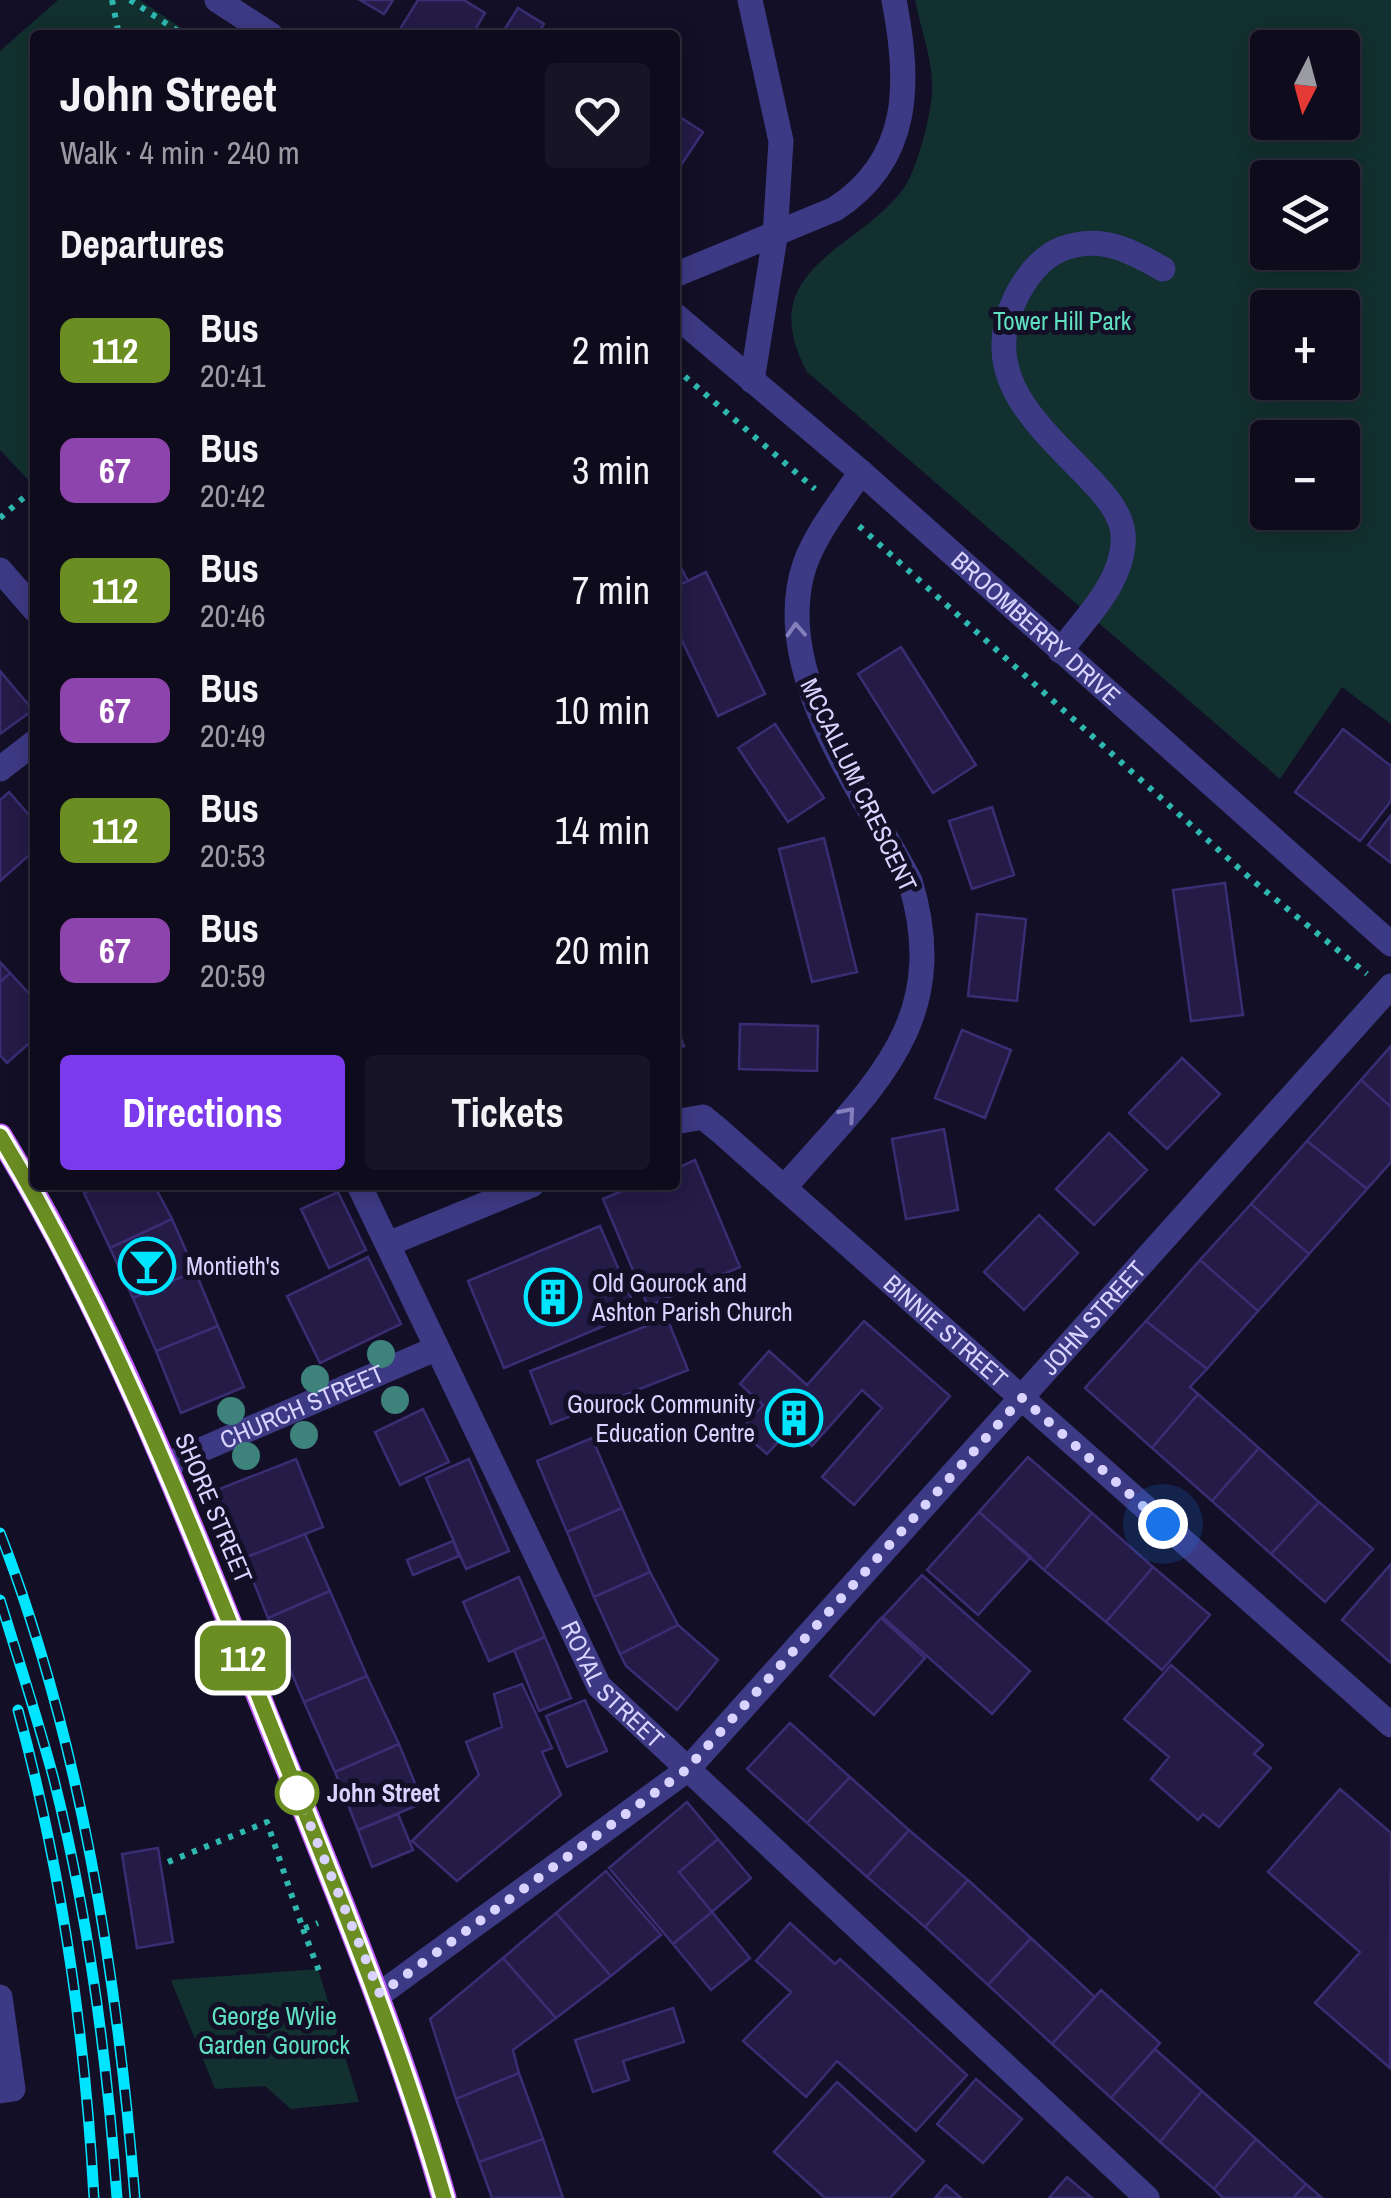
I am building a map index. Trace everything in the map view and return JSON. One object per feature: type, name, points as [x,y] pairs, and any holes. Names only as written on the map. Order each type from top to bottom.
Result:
[{"type":"main road","name":"SHORE STREET","points":[[0,1136],[30,1186]]},
{"type":"main road","name":"SHORE STREET","points":[[33,1190],[166,1466],[380,1994],[444,2198]]},
{"type":"street","points":[[217,0],[262,30]]},
{"type":"street","points":[[750,0],[781,141],[775,237],[752,380]]},
{"type":"street","points":[[680,273],[775,237],[856,195],[891,152],[904,89],[894,0]]},
{"type":"street","points":[[1060,651],[1115,574],[1123,534],[1104,494],[1046,433],[1011,385],[1001,344],[1007,320],[1035,266],[1058,249],[1090,241],[1128,249],[1164,269]]},
{"type":"street","name":"BROOMBERRY DRIVE","points":[[680,320],[861,472],[1391,944]]},
{"type":"street","name":"MCCALLUM CRESCENT","points":[[784,1188],[891,1064],[907,1034],[922,975],[920,913],[910,881],[810,693],[799,661],[796,598],[816,540],[861,472]]},
{"type":"street","points":[[0,570],[30,604]]},
{"type":"street","points":[[0,768],[30,746]]},
{"type":"street","name":"JOHN STREET","points":[[380,1994],[686,1770],[1389,988]]},
{"type":"street","name":"BINNIE STREET","points":[[680,1121],[702,1117],[1391,1725]]},
{"type":"street","name":"ROYAL STREET","points":[[361,1190],[599,1686],[1147,2198]]},
{"type":"street","points":[[388,1244],[520,1190]]},
{"type":"street","name":"CHURCH STREET","points":[[166,1466],[435,1349]]},
{"type":"street","points":[[0,1997],[12,2089],[0,2091]]},
{"type":"path","points":[[112,0],[118,30]]},
{"type":"path","points":[[130,0],[176,30]]},
{"type":"path","points":[[680,372],[1252,880],[1389,988]]},
{"type":"path","points":[[0,518],[30,492]]},
{"type":"path","points":[[168,1862],[238,1831]]},
{"type":"path","points":[[303,1929],[319,1971]]},
{"type":"green space","points":[[58,0],[140,0],[185,30],[30,30],[30,482],[0,450],[0,51]]},
{"type":"green space","name":"Tower Hill Park","points":[[915,0],[1391,0],[1391,724],[1342,687],[1280,779],[807,372],[794,337],[792,309],[800,286],[816,266],[881,213],[907,183],[930,107],[928,51]]},
{"type":"green space","name":"George Wylie Garden Gourock","points":[[318,1969],[359,2102],[291,2109],[265,2086],[215,2089],[171,1980]]},
{"type":"building","points":[[360,0],[393,0],[384,14]]},
{"type":"building","points":[[418,0],[464,0],[485,13],[475,30],[400,29]]},
{"type":"building","points":[[518,8],[544,24],[540,30],[504,30]]},
{"type":"building","points":[[680,117],[703,132],[680,166]]},
{"type":"building","points":[[680,566],[688,581],[680,585]]},
{"type":"building","points":[[706,572],[765,694],[718,716],[680,636],[680,585]]},
{"type":"building","points":[[901,647],[976,765],[933,793],[858,674]]},
{"type":"building","points":[[0,671],[30,706],[30,712],[0,734]]},
{"type":"building","points":[[775,724],[824,798],[788,822],[738,748]]},
{"type":"building","points":[[1343,729],[1391,766],[1391,801],[1360,841],[1295,792]]},
{"type":"building","points":[[9,792],[30,816],[30,854],[0,881],[0,800]]},
{"type":"building","points":[[992,807],[1014,875],[972,889],[949,821]]},
{"type":"building","points":[[1391,815],[1391,863],[1368,845]]},
{"type":"building","points":[[824,838],[857,972],[812,982],[779,849]]},
{"type":"building","points":[[1225,883],[1243,1015],[1191,1021],[1173,890]]},
{"type":"building","points":[[977,914],[1026,919],[1017,1001],[968,996]]},
{"type":"building","points":[[0,962],[10,973],[0,982]]},
{"type":"building","points":[[10,973],[30,995],[30,1042],[7,1063],[0,1055],[0,982]]},
{"type":"building","points":[[740,1024],[818,1026],[817,1071],[739,1069]]},
{"type":"building","points":[[962,1030],[1011,1050],[985,1118],[935,1098]]},
{"type":"building","points":[[1391,1046],[1391,1107],[1361,1080]]},
{"type":"building","points":[[1182,1058],[1220,1094],[1167,1149],[1129,1113]]},
{"type":"building","points":[[1361,1080],[1391,1107],[1391,1162],[1367,1189],[1307,1141]]},
{"type":"building","points":[[944,1129],[958,1210],[906,1219],[892,1139]]},
{"type":"building","points":[[1109,1133],[1147,1170],[1094,1225],[1056,1189]]},
{"type":"building","points":[[1307,1141],[1367,1189],[1309,1254],[1251,1204]]},
{"type":"building","points":[[695,1160],[740,1267],[648,1306],[603,1199],[624,1190],[680,1190],[680,1167]]},
{"type":"building","points":[[157,1190],[172,1219],[110,1248],[84,1193]]},
{"type":"building","points":[[338,1192],[366,1250],[329,1268],[301,1209]]},
{"type":"building","points":[[1251,1204],[1309,1254],[1258,1311],[1200,1260]]},
{"type":"building","points":[[1039,1215],[1078,1253],[1024,1310],[984,1272]]},
{"type":"building","points":[[172,1219],[195,1271],[133,1298],[110,1248]]},
{"type":"building","name":"Old Gourock and Ashton Parish Church","points":[[600,1226],[637,1312],[504,1368],[468,1281]]},
{"type":"building","points":[[368,1257],[401,1324],[320,1363],[287,1296]]},
{"type":"building","points":[[1200,1260],[1258,1311],[1207,1369],[1146,1321]]},
{"type":"building","points":[[195,1271],[218,1326],[156,1351],[133,1298]]},
{"type":"building","points":[[667,1318],[688,1370],[551,1424],[530,1371]]},
{"type":"building","name":"Gourock Community Education Centre","points":[[864,1321],[950,1396],[854,1505],[822,1477],[882,1408],[862,1390],[812,1446],[791,1428],[767,1454],[740,1431],[763,1405],[740,1384],[769,1351],[807,1385]]},
{"type":"building","points":[[1146,1321],[1207,1369],[1190,1387],[1198,1394],[1152,1448],[1085,1388]]},
{"type":"building","points":[[218,1326],[244,1387],[181,1413],[156,1351]]},
{"type":"building","points":[[1198,1394],[1259,1448],[1212,1501],[1152,1448]]},
{"type":"building","points":[[423,1409],[449,1462],[400,1485],[375,1432]]},
{"type":"building","points":[[592,1438],[622,1508],[567,1532],[537,1461]]},
{"type":"building","points":[[1259,1448],[1319,1502],[1271,1554],[1212,1501]]},
{"type":"building","points":[[1028,1457],[1092,1513],[1044,1570],[979,1512]]},
{"type":"building","points":[[296,1459],[323,1527],[244,1558],[217,1490]]},
{"type":"building","points":[[469,1459],[509,1551],[466,1569],[426,1478]]},
{"type":"building","points":[[1319,1502],[1373,1549],[1325,1602],[1271,1554]]},
{"type":"building","points":[[622,1508],[650,1572],[594,1597],[567,1532]]},
{"type":"building","points":[[979,1512],[1031,1557],[978,1615],[927,1570]]},
{"type":"building","points":[[1092,1513],[1153,1567],[1106,1622],[1044,1570]]},
{"type":"building","points":[[305,1534],[330,1591],[268,1618],[244,1558]]},
{"type":"building","points":[[453,1541],[459,1556],[413,1575],[407,1560]]},
{"type":"building","points":[[1391,1564],[1391,1663],[1342,1620]]},
{"type":"building","points":[[1153,1567],[1210,1615],[1162,1670],[1106,1622]]},
{"type":"building","points":[[650,1572],[678,1625],[620,1654],[594,1597]]},
{"type":"building","points":[[922,1575],[1030,1671],[992,1714],[883,1617]]},
{"type":"building","points":[[519,1577],[545,1637],[489,1661],[463,1602]]},
{"type":"building","points":[[330,1591],[367,1676],[304,1702],[268,1618]]},
{"type":"building","points":[[881,1618],[925,1658],[874,1715],[830,1676]]},
{"type":"building","points":[[678,1625],[718,1660],[677,1710],[626,1666],[620,1654]]},
{"type":"building","points":[[545,1637],[571,1698],[539,1711],[514,1650]]},
{"type":"building","points":[[1171,1665],[1263,1745],[1254,1754],[1271,1768],[1219,1827],[1203,1814],[1198,1820],[1151,1779],[1169,1757],[1124,1719]]},
{"type":"building","points":[[367,1676],[399,1744],[335,1772],[304,1702]]},
{"type":"building","points":[[522,1684],[552,1748],[542,1752],[561,1795],[457,1881],[412,1841],[479,1775],[466,1742],[502,1727],[494,1694]]},
{"type":"building","points":[[585,1700],[607,1751],[567,1767],[546,1716]]},
{"type":"building","points":[[790,1723],[850,1777],[807,1823],[747,1769]]},
{"type":"building","points":[[399,1744],[423,1803],[358,1830],[335,1772]]},
{"type":"building","points":[[850,1777],[909,1830],[867,1877],[807,1823]]},
{"type":"building","points":[[1340,1789],[1391,1833],[1390,2068],[1315,2003],[1360,1952],[1268,1872]]},
{"type":"building","points":[[687,1802],[718,1839],[679,1872],[712,1912],[673,1944],[609,1868]]},
{"type":"building","points":[[398,1814],[413,1850],[372,1867],[358,1830]]},
{"type":"building","points":[[909,1830],[968,1880],[925,1927],[867,1877]]},
{"type":"building","points":[[718,1839],[751,1878],[712,1912],[679,1872]]},
{"type":"building","points":[[158,1848],[173,1942],[137,1948],[122,1854]]},
{"type":"building","points":[[606,1871],[661,1935],[611,1976],[556,1913]]},
{"type":"building","points":[[968,1880],[1031,1938],[988,1985],[925,1927]]},
{"type":"building","points":[[712,1912],[750,1958],[711,1990],[673,1944]]},
{"type":"building","points":[[556,1913],[611,1976],[556,2018],[503,1958]]},
{"type":"building","points":[[790,1923],[835,1964],[840,1959],[967,2075],[916,2131],[837,2061],[806,2097],[743,2041],[791,1992],[756,1961]]},
{"type":"building","points":[[1031,1938],[1095,1997],[1052,2044],[988,1985]]},
{"type":"building","points":[[503,1958],[556,2018],[513,2050],[519,2073],[456,2099],[430,2019]]},
{"type":"building","points":[[1101,1990],[1160,2043],[1111,2098],[1052,2044]]},
{"type":"building","points":[[673,2008],[684,2042],[623,2061],[629,2080],[593,2092],[575,2040]]},
{"type":"building","points":[[1155,2049],[1202,2091],[1160,2142],[1111,2098]]},
{"type":"building","points":[[519,2073],[543,2139],[479,2162],[456,2099]]},
{"type":"building","points":[[976,2079],[1022,2119],[983,2163],[937,2124]]},
{"type":"building","points":[[837,2082],[924,2161],[890,2198],[825,2198],[774,2152]]},
{"type":"building","points":[[1202,2091],[1256,2139],[1214,2189],[1160,2142]]},
{"type":"building","points":[[543,2139],[563,2198],[492,2198],[479,2162]]},
{"type":"building","points":[[1256,2139],[1306,2184],[1293,2198],[1223,2198],[1214,2189]]},
{"type":"building","points":[[1067,2177],[1092,2198],[1049,2198]]},
{"type":"building","points":[[1306,2184],[1322,2198],[1293,2198]]},
{"type":"building","points":[[946,2185],[961,2198],[935,2198]]},
{"type":"railway","points":[[0,1533],[53,1694],[91,1860],[118,2029],[135,2198]]},
{"type":"railway","points":[[0,1600],[53,1776],[76,1880],[102,2039],[117,2198]]},
{"type":"railway","points":[[18,1710],[47,1830],[69,1952],[94,2198]]},
{"type":"bus line","name":"112","points":[[0,1136],[30,1186]]},
{"type":"bus line","name":"112","points":[[33,1190],[166,1466],[380,1994],[444,2198]]},
{"type":"place","name":"Montieth's","points":[[147,1266]]},
{"type":"place","name":"Old Gourock and Ashton Parish Church","points":[[553,1297]]},
{"type":"place","name":"Gourock Community Education Centre","points":[[794,1418]]},
{"type":"place","name":"John Street","points":[[297,1793]]},
{"type":"route","points":[[297,1793],[380,1994],[686,1770],[1022,1398],[1163,1524]]}]
